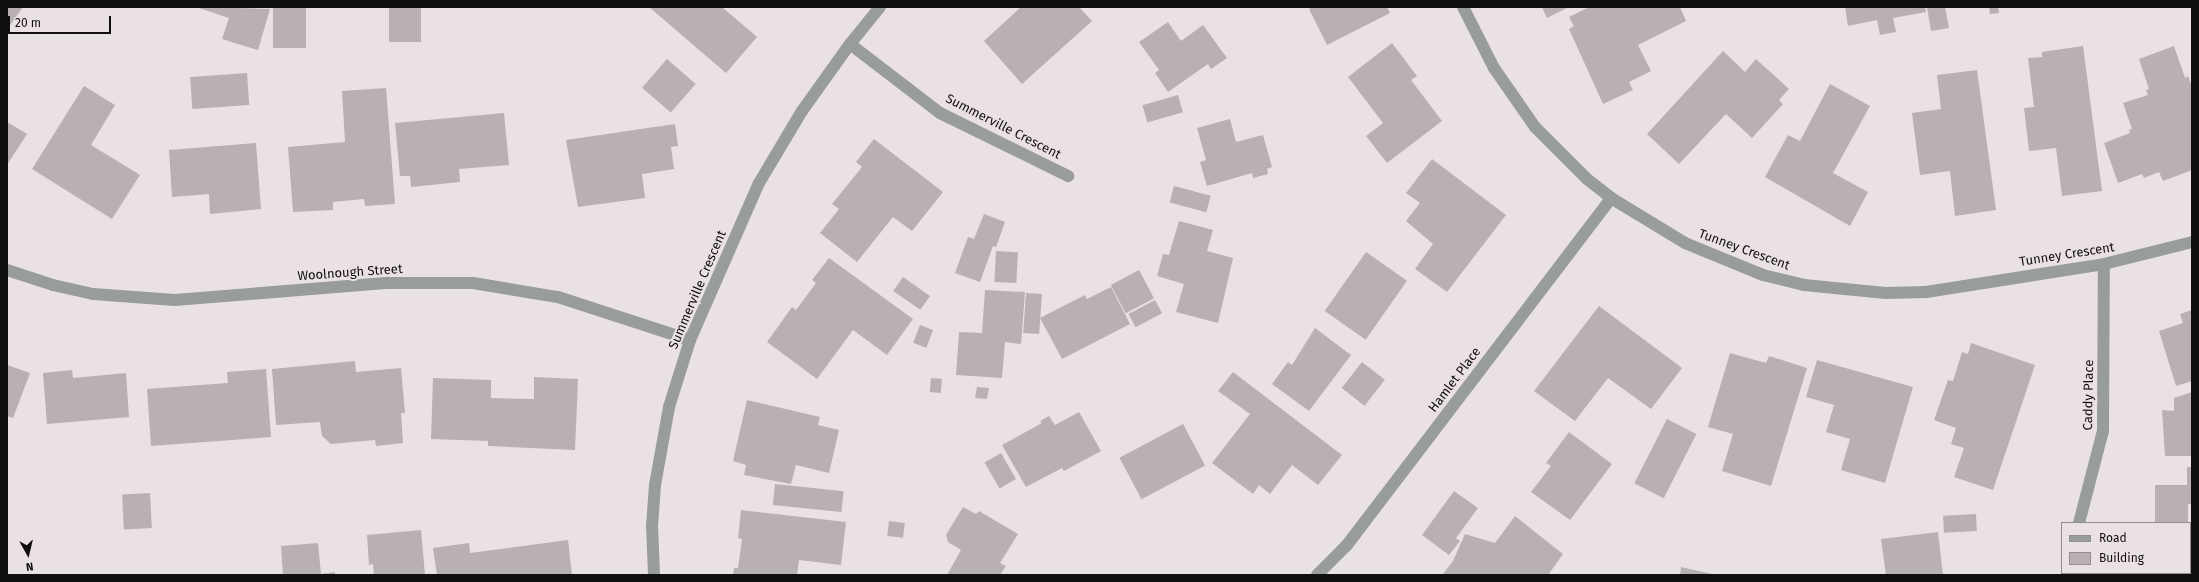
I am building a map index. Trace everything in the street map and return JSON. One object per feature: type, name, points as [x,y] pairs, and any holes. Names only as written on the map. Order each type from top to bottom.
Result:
[{"type":"street","name":"Summerville Crescent","points":[[654,575],[652,526],[655,486],[669,407],[690,340],[759,183],[802,111],[850,44],[880,7]]},
{"type":"street","name":"Tunney Crescent","points":[[1463,7],[1494,68],[1535,127],[1587,179],[1611,198],[1685,243],[1764,275],[1804,285],[1886,293],[1926,292],[2104,264],[2192,242]]},
{"type":"street","name":"Summerville Crescent","points":[[850,44],[940,113],[1068,176]]},
{"type":"street","name":"Hamlet Place","points":[[1317,575],[1347,545],[1611,198]]},
{"type":"street","name":"Caddy Place","points":[[2079,522],[2103,431],[2104,264]]},
{"type":"street","name":"Woolnough Street","points":[[7,270],[53,286],[93,294],[175,300],[388,283],[473,283],[558,297],[690,340]]},
{"type":"building","points":[[7,7],[23,7],[8,28],[7,27]]},
{"type":"building","points":[[196,7],[270,9],[258,50],[222,39],[229,18]]},
{"type":"building","points":[[273,7],[306,7],[306,48],[273,48]]},
{"type":"building","points":[[389,7],[421,7],[421,42],[389,42]]},
{"type":"building","points":[[649,7],[722,7],[757,37],[726,73]]},
{"type":"building","points":[[1021,7],[1079,7],[1092,21],[1022,84],[984,41]]},
{"type":"building","points":[[1313,7],[1387,7],[1390,13],[1327,45],[1309,9]]},
{"type":"building","points":[[1542,7],[1569,7],[1547,18]]},
{"type":"building","points":[[1589,7],[1680,7],[1686,21],[1638,45],[1651,71],[1629,82],[1633,90],[1603,104],[1569,29],[1574,26],[1569,17]]},
{"type":"building","points":[[1845,7],[1925,7],[1926,12],[1893,18],[1896,32],[1880,35],[1877,20],[1848,26]]},
{"type":"building","points":[[1927,7],[1945,7],[1949,28],[1931,31]]},
{"type":"building","points":[[1989,7],[1998,7],[1999,13],[1990,14]]},
{"type":"building","points":[[1168,22],[1181,41],[1203,25],[1227,58],[1211,69],[1208,64],[1168,92],[1155,73],[1159,70],[1139,42]]},
{"type":"building","points":[[1392,43],[1417,76],[1411,80],[1442,121],[1387,163],[1366,136],[1383,123],[1348,77]]},
{"type":"building","points":[[2083,46],[2102,191],[2062,196],[2056,148],[2029,151],[2024,108],[2034,107],[2028,58],[2042,57],[2042,52]]},
{"type":"building","points":[[2174,46],[2185,78],[2188,76],[2192,87],[2192,170],[2163,181],[2159,172],[2144,178],[2142,174],[2118,183],[2104,143],[2130,133],[2129,130],[2132,129],[2123,103],[2148,95],[2146,90],[2149,89],[2139,59]]},
{"type":"building","points":[[1723,51],[1745,72],[1756,59],[1789,89],[1779,100],[1783,104],[1752,138],[1726,114],[1679,164],[1647,134]]},
{"type":"building","points":[[667,59],[696,84],[671,113],[642,88]]},
{"type":"building","points":[[1977,70],[1996,210],[1955,216],[1950,171],[1920,175],[1912,113],[1941,109],[1937,75]]},
{"type":"building","points":[[247,73],[249,105],[192,109],[190,77]]},
{"type":"building","points":[[1830,84],[1870,106],[1833,173],[1868,192],[1850,226],[1765,177],[1788,135],[1800,141]]},
{"type":"building","points":[[84,86],[115,105],[91,145],[140,175],[112,219],[32,169]]},
{"type":"building","points":[[386,88],[395,204],[365,206],[364,199],[333,202],[333,210],[293,212],[288,147],[345,142],[342,91]]},
{"type":"building","points":[[1178,95],[1183,112],[1147,123],[1142,105]]},
{"type":"building","points":[[504,113],[509,165],[459,169],[460,182],[411,187],[410,176],[400,176],[395,123]]},
{"type":"building","points":[[1230,119],[1236,142],[1263,135],[1272,167],[1267,169],[1268,174],[1253,178],[1252,173],[1207,186],[1200,162],[1206,160],[1197,128]]},
{"type":"building","points":[[7,122],[27,134],[7,165]]},
{"type":"building","points":[[675,124],[678,146],[671,147],[674,169],[642,174],[645,198],[578,207],[566,140]]},
{"type":"building","points":[[874,139],[943,192],[912,231],[893,217],[857,262],[820,233],[839,209],[832,204],[862,167],[856,162]]},
{"type":"building","points":[[256,143],[261,209],[210,214],[209,194],[172,197],[169,150]]},
{"type":"building","points":[[1432,159],[1506,215],[1447,292],[1415,269],[1433,244],[1406,221],[1420,203],[1406,193]]},
{"type":"building","points":[[1174,186],[1211,196],[1206,212],[1170,202]]},
{"type":"building","points":[[984,214],[1005,222],[996,247],[993,246],[980,282],[955,273],[968,237],[974,239]]},
{"type":"building","points":[[1179,221],[1213,230],[1207,251],[1233,258],[1218,323],[1176,312],[1184,284],[1157,276],[1163,254],[1169,255]]},
{"type":"building","points":[[996,251],[1018,252],[1016,283],[994,282]]},
{"type":"building","points":[[1366,252],[1407,281],[1366,340],[1325,311]]},
{"type":"building","points":[[829,258],[913,319],[887,355],[853,330],[817,379],[767,342],[792,307],[796,310],[816,283],[812,280]]},
{"type":"building","points":[[1139,270],[1154,298],[1126,313],[1111,285]]},
{"type":"building","points":[[903,277],[930,296],[920,310],[893,291]]},
{"type":"building","points":[[1111,287],[1130,324],[1062,359],[1040,318],[1085,295],[1087,299]]},
{"type":"building","points":[[985,290],[1025,292],[1021,344],[1005,342],[1002,378],[956,375],[959,332],[982,333]]},
{"type":"building","points":[[1026,293],[1042,294],[1039,334],[1023,333]]},
{"type":"building","points":[[1155,300],[1162,313],[1136,327],[1129,314]]},
{"type":"building","points":[[1599,306],[1682,368],[1651,409],[1608,378],[1575,421],[1534,391]]},
{"type":"building","points":[[2192,310],[2192,381],[2176,386],[2159,331],[2183,323],[2180,314]]},
{"type":"building","points":[[920,325],[933,330],[926,348],[913,343]]},
{"type":"building","points":[[1315,328],[1351,355],[1309,411],[1272,384],[1288,362],[1292,365]]},
{"type":"building","points":[[1971,343],[2035,365],[1993,490],[1954,477],[1964,448],[1951,444],[1956,428],[1934,420],[1948,380],[1953,381],[1962,352],[1968,354]]},
{"type":"building","points":[[1730,353],[1766,363],[1769,356],[1807,368],[1771,486],[1722,471],[1733,434],[1708,427]]},
{"type":"building","points":[[1817,360],[1913,387],[1885,483],[1841,470],[1850,439],[1826,432],[1834,405],[1806,397]]},
{"type":"building","points":[[355,361],[356,372],[401,368],[405,413],[401,413],[403,443],[376,446],[375,440],[331,444],[322,436],[320,422],[276,425],[272,369]]},
{"type":"building","points":[[1362,362],[1385,380],[1365,406],[1342,388]]},
{"type":"building","points":[[7,365],[30,373],[13,418],[7,416]]},
{"type":"building","points":[[266,369],[271,437],[151,446],[147,389],[228,383],[227,372]]},
{"type":"building","points":[[72,370],[73,378],[126,373],[129,417],[47,424],[43,373]]},
{"type":"building","points":[[1233,372],[1342,455],[1318,485],[1292,465],[1270,494],[1259,485],[1253,494],[1212,463],[1250,414],[1218,391]]},
{"type":"building","points":[[534,377],[578,379],[575,450],[488,446],[488,441],[431,439],[433,378],[491,380],[491,398],[534,399]]},
{"type":"building","points":[[931,378],[942,379],[941,393],[930,392]]},
{"type":"building","points":[[977,387],[989,388],[987,399],[975,398]]},
{"type":"building","points":[[2192,392],[2192,456],[2165,456],[2162,410],[2174,411],[2174,398]]},
{"type":"building","points":[[747,400],[820,417],[818,425],[839,430],[829,473],[796,465],[791,484],[744,475],[746,465],[733,461]]},
{"type":"building","points":[[1079,412],[1101,451],[1064,471],[1062,468],[1026,487],[1002,445],[1042,423],[1040,421],[1049,416],[1055,425]]},
{"type":"building","points":[[1667,419],[1696,434],[1664,498],[1634,483]]},
{"type":"building","points":[[1183,424],[1205,465],[1141,499],[1119,458]]},
{"type":"building","points":[[1569,432],[1612,464],[1570,520],[1531,492],[1551,466],[1546,463]]},
{"type":"building","points":[[1001,453],[1016,479],[1000,488],[985,462]]},
{"type":"building","points":[[2187,467],[2192,467],[2192,504],[2188,504],[2188,522],[2155,522],[2155,485],[2187,485]]},
{"type":"building","points":[[775,484],[844,491],[841,512],[773,505]]},
{"type":"building","points":[[1454,491],[1478,508],[1456,538],[1460,541],[1449,555],[1422,535]]},
{"type":"building","points":[[150,493],[152,528],[124,529],[122,494]]},
{"type":"building","points":[[963,507],[976,514],[979,511],[1018,534],[1000,563],[1006,566],[1000,575],[947,575],[961,550],[948,542],[946,535]]},
{"type":"building","points":[[741,510],[846,522],[841,565],[799,560],[797,575],[733,575],[734,568],[738,568],[742,539],[738,538]]},
{"type":"building","points":[[1976,514],[1977,531],[1944,533],[1943,516]]},
{"type":"building","points":[[1515,516],[1563,554],[1548,575],[1442,575],[1453,561],[1465,534],[1495,543]]},
{"type":"building","points":[[889,521],[905,523],[903,538],[887,536]]},
{"type":"building","points":[[421,530],[425,575],[374,575],[373,564],[369,565],[367,535]]},
{"type":"building","points":[[1938,532],[1943,575],[1886,575],[1881,539]]},
{"type":"building","points":[[568,540],[572,575],[437,575],[433,548],[469,543],[470,553]]},
{"type":"building","points":[[318,543],[321,574],[335,572],[335,575],[283,575],[281,546]]},
{"type":"building","points":[[1681,567],[1712,574],[1712,575],[1680,575]]}]
